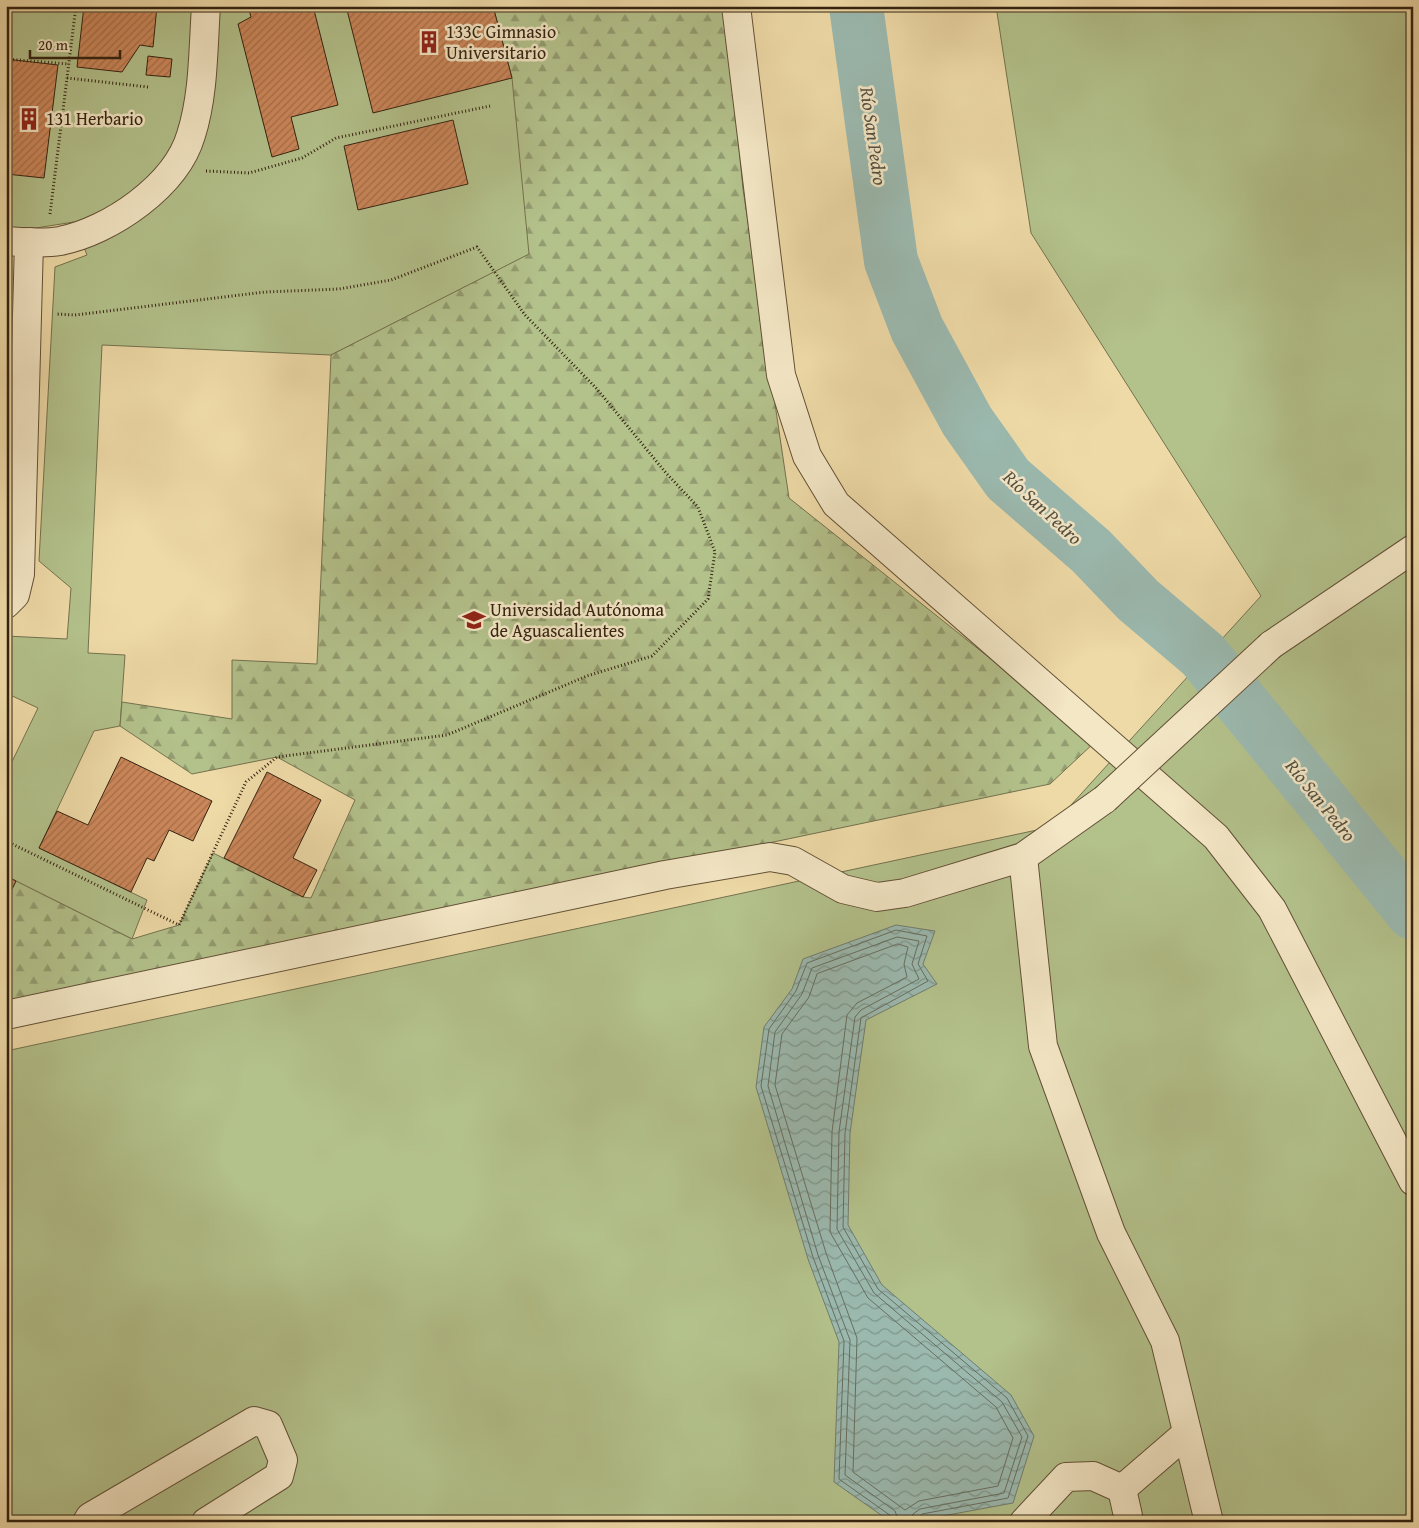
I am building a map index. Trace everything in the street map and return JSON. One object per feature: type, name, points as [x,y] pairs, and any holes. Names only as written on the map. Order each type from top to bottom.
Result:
[{"type":"street","points":[[6,604],[15,595],[20,574],[26,313],[17,284],[27,242],[60,241],[110,224],[146,197],[174,169],[191,137],[201,93],[206,6]]},
{"type":"street","points":[[736,6],[781,375],[807,456],[836,504],[1216,837],[1272,908],[1413,1181]]},
{"type":"street","points":[[6,371],[26,344]]},
{"type":"street","points":[[6,1015],[665,875],[770,857],[793,861],[844,889],[878,898],[905,893],[1023,857],[1105,799],[1271,645],[1413,549]]},
{"type":"street","points":[[1023,857],[1043,1046],[1111,1233],[1165,1340],[1209,1522]]},
{"type":"street","points":[[87,1522],[90,1517],[254,1421],[268,1425],[283,1460],[279,1476],[206,1522]]},
{"type":"street","points":[[1122,1489],[1187,1433]]},
{"type":"street","points":[[1024,1522],[1066,1477],[1093,1476],[1122,1489]]},
{"type":"street","points":[[1122,1489],[1128,1516],[1127,1522]]},
{"type":"path","points":[[27,242],[67,78],[76,6]]},
{"type":"path","points":[[6,59],[69,64]]},
{"type":"path","points":[[67,78],[148,87]]},
{"type":"path","points":[[202,170],[249,173],[302,158],[336,138],[490,106]]},
{"type":"path","points":[[6,841],[179,925],[246,782],[277,757],[447,735],[587,676],[652,656],[708,599],[715,552],[698,507],[666,473],[597,389],[526,315],[477,247],[391,280],[339,289],[265,292],[76,315],[26,313]]},
{"type":"green space","points":[[6,6],[725,6],[527,226],[530,254],[331,355],[102,345],[88,653],[125,655],[120,726],[94,731],[39,848],[147,900],[132,939],[6,876],[6,774],[38,708],[6,693],[6,636],[67,639],[71,588],[39,561],[55,267],[87,255],[74,222],[36,228],[6,228]]},
{"type":"green space","points":[[493,6],[725,6],[743,189],[789,498],[1095,742],[1050,784],[6,1003],[6,901],[16,881],[132,939],[179,925],[213,853],[303,897],[311,898],[355,800],[277,757],[192,774],[120,726],[122,702],[232,719],[232,660],[317,664],[331,355],[529,254],[512,78]]},
{"type":"green space","points":[[996,6],[1413,6],[1413,1522],[6,1522],[6,1051],[1051,827],[1261,596],[1031,233]]},
{"type":"water","points":[[896,925],[935,931],[923,964],[937,984],[866,1020],[850,1133],[848,1225],[882,1285],[1011,1395],[1034,1436],[1013,1503],[910,1522],[891,1522],[834,1482],[839,1342],[808,1259],[756,1087],[764,1027],[792,989],[803,959]]},
{"type":"building","points":[[84,6],[157,6],[153,47],[140,45],[122,72],[77,67]]},
{"type":"building","points":[[248,6],[313,6],[338,105],[291,117],[299,149],[272,157],[238,24],[251,17]]},
{"type":"building","name":"133C Gimnasio Universitario","points":[[346,6],[493,6],[512,78],[373,113]]},
{"type":"building","points":[[148,56],[172,59],[170,77],[146,75]]},
{"type":"building","name":"131 Herbario","points":[[6,59],[58,65],[44,178],[6,174]]},
{"type":"building","points":[[453,120],[468,184],[358,210],[344,146]]},
{"type":"building","points":[[121,757],[212,801],[193,841],[169,830],[154,861],[147,858],[131,892],[39,848],[57,811],[88,825]]},
{"type":"building","points":[[267,772],[321,800],[293,858],[317,870],[303,897],[224,858]]},
{"type":"building","points":[[6,876],[16,881],[6,901]]},
{"type":"waterway","name":"Río San Pedro","points":[[856,6],[891,261],[917,329],[967,421],[1008,479],[1091,551],[1138,600],[1203,655],[1413,913]]},
{"type":"place","name":"133C Gimnasio Universitario","points":[[429,42]]},
{"type":"place","name":"131 Herbario","points":[[29,119]]},
{"type":"place","name":"Universidad Autónoma de Aguascalientes","points":[[474,620]]}]
